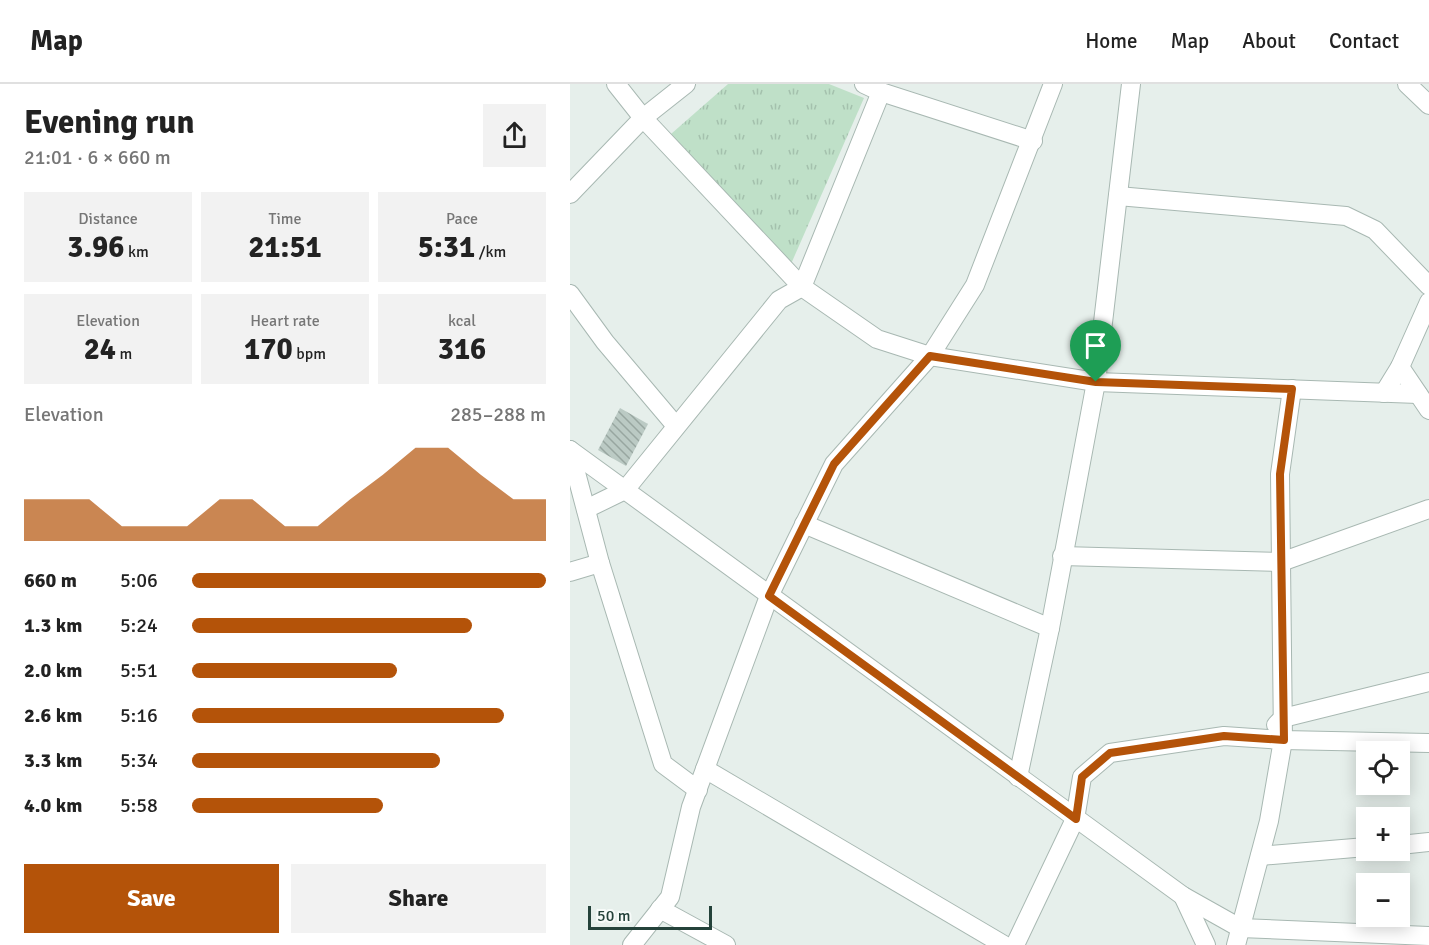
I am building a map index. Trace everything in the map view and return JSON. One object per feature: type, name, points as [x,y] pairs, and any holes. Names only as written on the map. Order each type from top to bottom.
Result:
[{"type":"street","points":[[616,84],[643,118],[802,287],[877,339],[930,356],[1096,382],[1419,394]]},
{"type":"street","points":[[570,194],[643,118],[686,84]]},
{"type":"street","points":[[864,84],[881,92],[1033,141]]},
{"type":"street","points":[[632,945],[670,897],[705,770],[769,596],[804,524],[834,464],[930,356],[975,285],[1033,141],[1053,84]]},
{"type":"street","points":[[1018,777],[1050,628],[1096,382],[1131,84]]},
{"type":"street","points":[[1407,84],[1429,105]]},
{"type":"street","points":[[586,508],[625,490],[779,300],[802,287],[881,92]]},
{"type":"street","points":[[1118,196],[1346,216],[1376,230],[1429,286]]},
{"type":"street","points":[[570,294],[605,342],[676,426]]},
{"type":"street","points":[[1384,393],[1400,366],[1429,302]]},
{"type":"street","points":[[1400,366],[1429,410]]},
{"type":"street","points":[[1238,936],[1269,821],[1284,740],[1280,474],[1292,389]]},
{"type":"street","points":[[698,790],[663,764],[600,563],[570,450],[1238,936],[1429,936]]},
{"type":"street","points":[[1062,556],[1281,562],[1429,509]]},
{"type":"street","points":[[804,524],[1050,628]]},
{"type":"street","points":[[570,572],[600,563]]},
{"type":"street","points":[[1263,739],[1283,718],[1429,682]]},
{"type":"street","points":[[1015,945],[1076,819],[1082,777],[1110,753],[1224,736],[1284,740],[1429,743]]},
{"type":"street","points":[[705,770],[1004,945]]},
{"type":"street","points":[[1410,843],[1429,842]]},
{"type":"street","points":[[1260,856],[1356,848]]},
{"type":"street","points":[[1183,896],[1206,945]]},
{"type":"street","points":[[660,909],[726,945]]},
{"type":"green space","points":[[728,84],[829,84],[864,98],[791,264],[671,134]]},
{"type":"building","points":[[620,408],[648,424],[626,466],[598,450]]},
{"type":"route","points":[[930,356],[1096,382],[1292,389],[1280,474],[1284,740],[1224,736],[1110,753],[1082,777],[1076,819],[769,596],[834,464],[930,356]]}]
